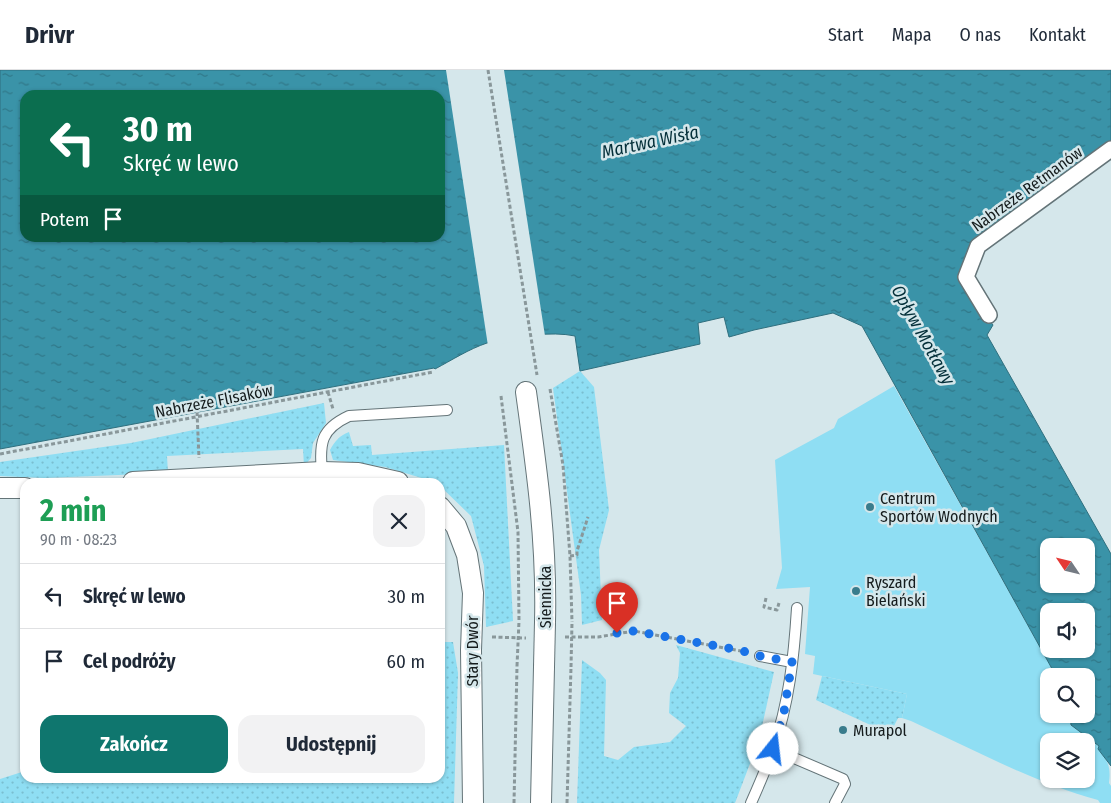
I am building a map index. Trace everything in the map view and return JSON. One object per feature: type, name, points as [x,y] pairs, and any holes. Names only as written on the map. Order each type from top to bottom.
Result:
[{"type":"street","name":"Nabrzeże Retmanów","points":[[989,316],[966,277],[978,246],[1111,149]]},
{"type":"street","name":"Siennicka","points":[[532,387],[546,582],[540,803]]},
{"type":"street","points":[[217,478],[322,472],[358,472],[382,478]]},
{"type":"street","points":[[0,488],[20,488]]},
{"type":"street","name":"Stary Dwór","points":[[445,513],[456,526],[468,555],[472,593],[473,803]]},
{"type":"lane","points":[[322,472],[320,451],[323,439],[336,422],[349,416],[447,410]]},
{"type":"lane","points":[[752,803],[773,749],[784,712],[795,642],[797,608]]},
{"type":"lane","points":[[760,656],[792,662]]},
{"type":"lane","points":[[773,749],[843,778],[845,784],[835,803]]},
{"type":"path","points":[[488,70],[532,387]]},
{"type":"path","name":"Nabrzeże Flisaków","points":[[0,454],[197,414],[433,372]]},
{"type":"path","points":[[550,389],[563,465],[570,556],[572,622],[567,803]]},
{"type":"path","points":[[501,396],[518,532],[519,621],[514,803]]},
{"type":"path","points":[[197,414],[200,478]]},
{"type":"path","points":[[570,556],[577,556],[588,517]]},
{"type":"path","points":[[766,598],[764,607],[777,610],[779,602]]},
{"type":"path","points":[[558,637],[598,637],[634,631],[739,650],[760,656]]},
{"type":"path","points":[[472,637],[528,638]]},
{"type":"shaded area","points":[[580,371],[594,387],[609,510],[599,550],[602,620],[582,625],[581,595],[553,388]]},
{"type":"shaded area","points":[[894,386],[1040,647],[1040,658],[1046,658],[1052,668],[1040,668],[1040,723],[1071,723],[1082,733],[1040,733],[1040,780],[902,718],[907,694],[813,674],[815,656],[805,654],[810,587],[776,589],[782,568],[775,460],[834,428],[838,419]]},
{"type":"shaded area","points":[[324,403],[326,423],[313,443],[311,458],[304,466],[303,449],[167,456],[168,473],[44,478],[0,476],[0,462],[131,443]]},
{"type":"shaded area","points":[[349,432],[353,446],[371,445],[372,455],[504,445],[513,621],[486,627],[484,566],[471,516],[445,491],[445,478],[422,478],[385,467],[333,460],[330,450],[343,435]]},
{"type":"shaded area","points":[[445,642],[453,642],[458,673],[454,803],[0,803],[0,779],[20,773],[20,783],[445,783]]},
{"type":"shaded area","points":[[676,645],[774,672],[759,740],[735,803],[577,803],[582,660],[600,673],[606,680],[604,756],[618,760],[634,747],[670,742],[686,726],[669,713],[670,693],[678,678],[680,653]]},
{"type":"shaded area","points":[[822,676],[907,694],[902,718],[898,718],[890,734],[816,700]]},
{"type":"shaded area","points":[[1095,743],[1099,746],[1109,768],[1111,803],[1100,803],[1098,800],[1061,788],[1095,788]]},
{"type":"water","points":[[0,70],[1111,70],[1111,145],[975,244],[962,280],[987,322],[990,321],[993,325],[987,335],[1111,554],[1111,766],[1098,749],[1099,746],[1095,743],[1095,733],[1082,733],[1071,725],[1071,723],[1095,723],[1095,668],[1052,668],[1046,658],[1095,658],[1095,603],[1040,603],[1040,647],[862,326],[833,313],[729,337],[724,317],[698,323],[700,344],[580,371],[575,336],[555,334],[532,335],[508,338],[480,345],[435,369],[0,449]]},
{"type":"pier","points":[[446,70],[504,70],[545,336],[488,346]]},
{"type":"place","name":"Centrum Sportów Wodnych","points":[[870,507]]},
{"type":"place","name":"Ryszard Bielański","points":[[856,591]]},
{"type":"place","name":"Murapol","points":[[843,730]]},
{"type":"route","points":[[617,633],[634,631],[739,650],[792,662],[784,712],[773,749]]},
{"type":"water label","name":"Martwa Wisła","points":[[650,142]]},
{"type":"water label","name":"Opływ Motławy","points":[[923,335]]}]
